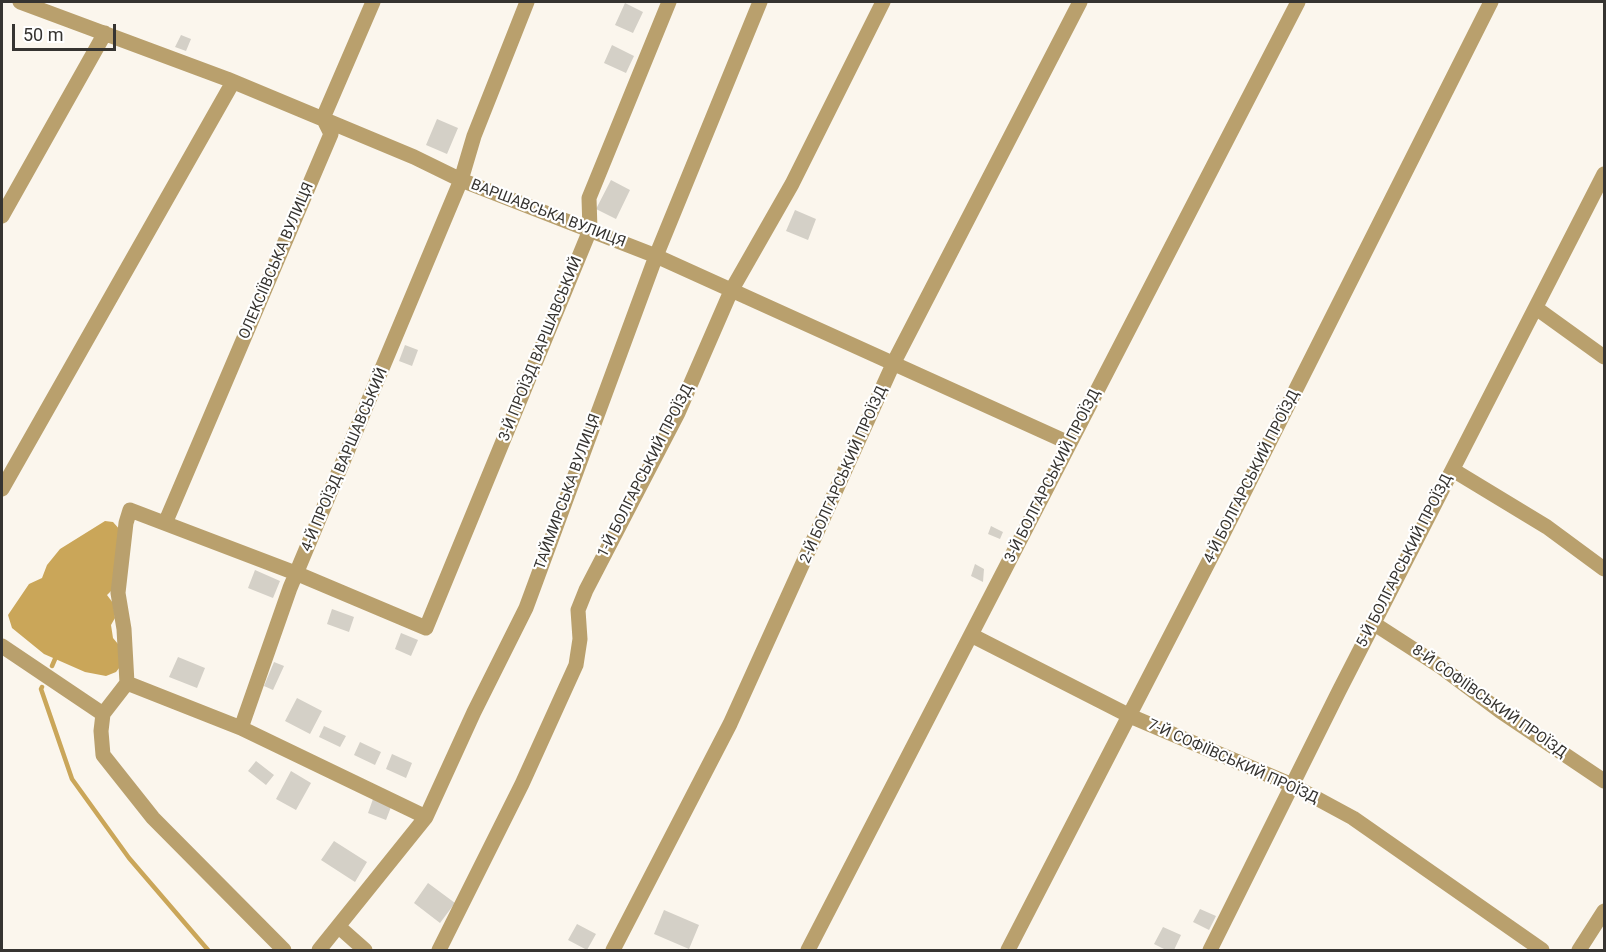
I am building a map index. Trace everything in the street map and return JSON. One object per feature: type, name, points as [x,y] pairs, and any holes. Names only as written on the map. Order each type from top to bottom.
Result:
[{"type":"street","name":"ВАРШАВСЬКА ВУЛИЦЯ","points":[[20,2],[323,118],[460,180],[656,256],[1069,443]]},
{"type":"street","points":[[323,118],[373,2]]},
{"type":"street","name":"4-Й ПРОЇЗД ВАРШАВСЬКИЙ","points":[[241,728],[290,588],[298,574],[460,180],[474,136],[527,2]]},
{"type":"street","name":"3-Й ПРОЇЗД ВАРШАВСЬКИЙ","points":[[298,574],[426,628],[590,230],[589,198],[669,2]]},
{"type":"street","name":"ТАЙМИРСЬКА ВУЛИЦЯ","points":[[319,951],[426,817],[474,712],[526,608],[656,256],[760,2]]},
{"type":"street","name":"1-Й БОЛГАРСЬКИЙ ПРОЇЗД","points":[[439,951],[522,784],[576,665],[580,639],[578,610],[586,590],[678,413],[731,291],[792,184],[883,2]]},
{"type":"street","name":"2-Й БОЛГАРСЬКИЙ ПРОЇЗД","points":[[613,951],[735,713],[894,362],[1080,2]]},
{"type":"street","name":"3-Й БОЛГАРСЬКИЙ ПРОЇЗД","points":[[808,951],[1298,2]]},
{"type":"street","name":"4-Й БОЛГАРСЬКИЙ ПРОЇЗД","points":[[1008,951],[1131,716],[1491,2]]},
{"type":"street","points":[[2,216],[105,33]]},
{"type":"street","points":[[2,489],[232,82]]},
{"type":"street","name":"ОЛЕКСІЇВСЬКА ВУЛИЦЯ","points":[[166,521],[331,134],[323,118]]},
{"type":"street","name":"5-Й БОЛГАРСЬКИЙ ПРОЇЗД","points":[[1212,950],[1373,623],[1605,174]]},
{"type":"street","points":[[1536,308],[1605,357]]},
{"type":"street","points":[[1452,470],[1546,527],[1605,569]]},
{"type":"street","points":[[284,951],[153,818],[103,754],[100,731],[103,714],[127,683],[124,629],[118,593],[126,522],[130,510],[166,521],[298,574]]},
{"type":"street","name":"8-Й СОФІЇВСЬКИЙ ПРОЇЗД","points":[[1373,623],[1442,667],[1500,711],[1605,781]]},
{"type":"street","name":"7-Й СОФІЇВСЬКИЙ ПРОЇЗД","points":[[971,635],[1131,716],[1292,785],[1353,818],[1542,951]]},
{"type":"street","points":[[2,646],[103,714]]},
{"type":"street","points":[[127,683],[241,728],[426,817]]},
{"type":"street","points":[[1579,951],[1605,911]]},
{"type":"street","points":[[339,927],[365,951]]},
{"type":"shaded area","points":[[105,521],[113,522],[121,531],[112,590],[107,595],[113,603],[115,618],[111,625],[113,638],[118,644],[123,663],[116,672],[106,676],[85,672],[44,654],[12,628],[8,615],[29,584],[42,578],[47,565],[60,549]]},
{"type":"building","points":[[625,3],[643,12],[633,33],[615,25]]},
{"type":"building","points":[[181,35],[191,39],[186,51],[175,47]]},
{"type":"building","points":[[612,45],[634,56],[626,73],[604,63]]},
{"type":"building","points":[[437,119],[458,128],[447,154],[426,145]]},
{"type":"building","points":[[611,180],[630,190],[616,219],[596,209]]},
{"type":"building","points":[[795,210],[816,219],[808,240],[786,231]]},
{"type":"building","points":[[405,345],[418,350],[412,366],[399,361]]},
{"type":"building","points":[[991,526],[1003,532],[1000,539],[988,534]]},
{"type":"building","points":[[975,564],[984,569],[983,582],[971,576]]},
{"type":"building","points":[[255,570],[280,581],[273,598],[248,588]]},
{"type":"building","points":[[332,609],[354,617],[349,632],[327,624]]},
{"type":"building","points":[[401,633],[418,640],[411,656],[395,649]]},
{"type":"building","points":[[178,657],[205,668],[197,688],[169,677]]},
{"type":"building","points":[[274,662],[284,666],[273,690],[264,686]]},
{"type":"building","points":[[297,698],[322,711],[310,734],[285,721]]},
{"type":"building","points":[[324,726],[346,736],[340,747],[319,737]]},
{"type":"building","points":[[360,742],[381,752],[375,765],[354,755]]},
{"type":"building","points":[[392,754],[412,763],[406,778],[386,769]]},
{"type":"building","points":[[256,761],[274,775],[266,785],[248,771]]},
{"type":"building","points":[[291,771],[311,783],[296,810],[276,799]]},
{"type":"building","points":[[373,799],[391,807],[386,820],[368,813]]},
{"type":"building","points":[[334,841],[367,862],[355,882],[321,860]]},
{"type":"building","points":[[428,883],[455,903],[440,923],[414,903]]},
{"type":"building","points":[[1200,909],[1216,916],[1209,930],[1193,922]]},
{"type":"building","points":[[664,910],[699,925],[689,949],[654,934]]},
{"type":"building","points":[[577,924],[596,934],[587,950],[568,940]]},
{"type":"building","points":[[1163,927],[1181,935],[1174,950],[1166,950],[1154,944]]},
{"type":"waterway","points":[[52,666],[55,659]]},
{"type":"waterway","points":[[42,687],[72,779],[129,858],[208,950]]}]
